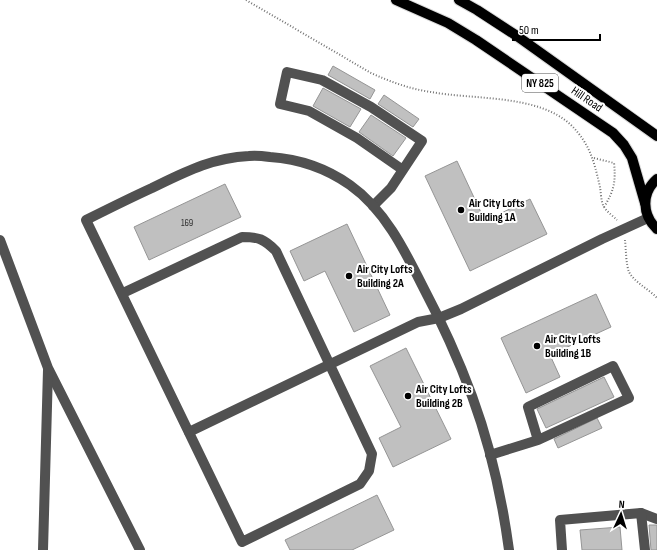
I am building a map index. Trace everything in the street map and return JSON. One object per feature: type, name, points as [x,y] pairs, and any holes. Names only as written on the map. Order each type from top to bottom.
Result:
[{"type":"main road","name":"Hill Road","points":[[396,0],[448,23],[476,40],[614,133],[632,158],[644,203]]},
{"type":"main road","name":"Hill Road","points":[[459,0],[517,36],[657,136]]},
{"type":"main road","points":[[644,203],[647,192],[657,179]]},
{"type":"main road","name":"NY 825","points":[[644,203],[646,214],[651,224],[657,229]]},
{"type":"street","points":[[373,206],[391,188],[403,170],[422,141],[371,107],[322,80],[287,72],[280,104],[309,111],[357,138],[403,170]]},
{"type":"street","points":[[123,293],[242,237],[256,237],[267,242],[276,252],[330,364],[372,454],[369,471],[360,484],[242,542],[123,293],[86,220],[196,167],[225,158],[252,155],[290,158],[320,168],[351,185],[373,206],[391,229],[408,256],[459,361],[472,395],[490,454],[497,482],[509,550]]},
{"type":"street","points":[[189,432],[418,322],[439,318],[461,309],[648,218]]},
{"type":"street","points":[[0,240],[48,368],[140,550]]},
{"type":"street","points":[[490,454],[538,440],[629,398],[613,366],[528,407],[538,440]]},
{"type":"street","points":[[43,550],[48,368]]},
{"type":"street","points":[[641,513],[645,550]]},
{"type":"street","points":[[562,550],[560,520],[641,513],[657,519]]},
{"type":"path","points":[[246,0],[371,73],[389,81],[410,88],[432,92],[526,103],[542,108],[570,124],[588,146],[594,158],[604,207],[624,229],[629,272],[657,298]]},
{"type":"path","points":[[594,158],[614,163],[616,178],[614,187],[604,207]]},
{"type":"building","points":[[333,66],[375,90],[370,99],[328,75]]},
{"type":"building","points":[[323,88],[361,109],[350,127],[313,106]]},
{"type":"building","points":[[384,95],[419,119],[413,127],[378,104]]},
{"type":"building","points":[[371,115],[406,138],[393,156],[359,132]]},
{"type":"building","name":"Air City Lofts Building 1A","points":[[457,161],[485,221],[530,199],[547,234],[470,271],[425,176]]},
{"type":"building","points":[[225,184],[241,217],[149,260],[134,227]]},
{"type":"building","name":"Air City Lofts Building 2A","points":[[347,224],[390,315],[354,332],[325,271],[304,281],[290,251]]},
{"type":"building","name":"Air City Lofts Building 1B","points":[[596,294],[611,327],[550,355],[560,377],[526,393],[501,338]]},
{"type":"building","name":"Air City Lofts Building 2B","points":[[406,348],[451,439],[393,467],[379,438],[401,427],[370,366]]},
{"type":"building","points":[[604,377],[614,397],[546,428],[537,409]]},
{"type":"building","points":[[597,418],[602,428],[558,448],[554,439]]},
{"type":"building","points":[[377,495],[394,530],[352,550],[290,550],[285,540]]},
{"type":"building","points":[[649,525],[657,525],[657,550],[651,550]]},
{"type":"building","points":[[620,527],[622,550],[582,550],[580,530]]},
{"type":"place","name":"Air City Lofts Building 1A","points":[[461,210]]},
{"type":"place","name":"Air City Lofts Building 2A","points":[[349,276]]},
{"type":"place","name":"Air City Lofts Building 1B","points":[[537,346]]},
{"type":"place","name":"Air City Lofts Building 2B","points":[[408,396]]}]
